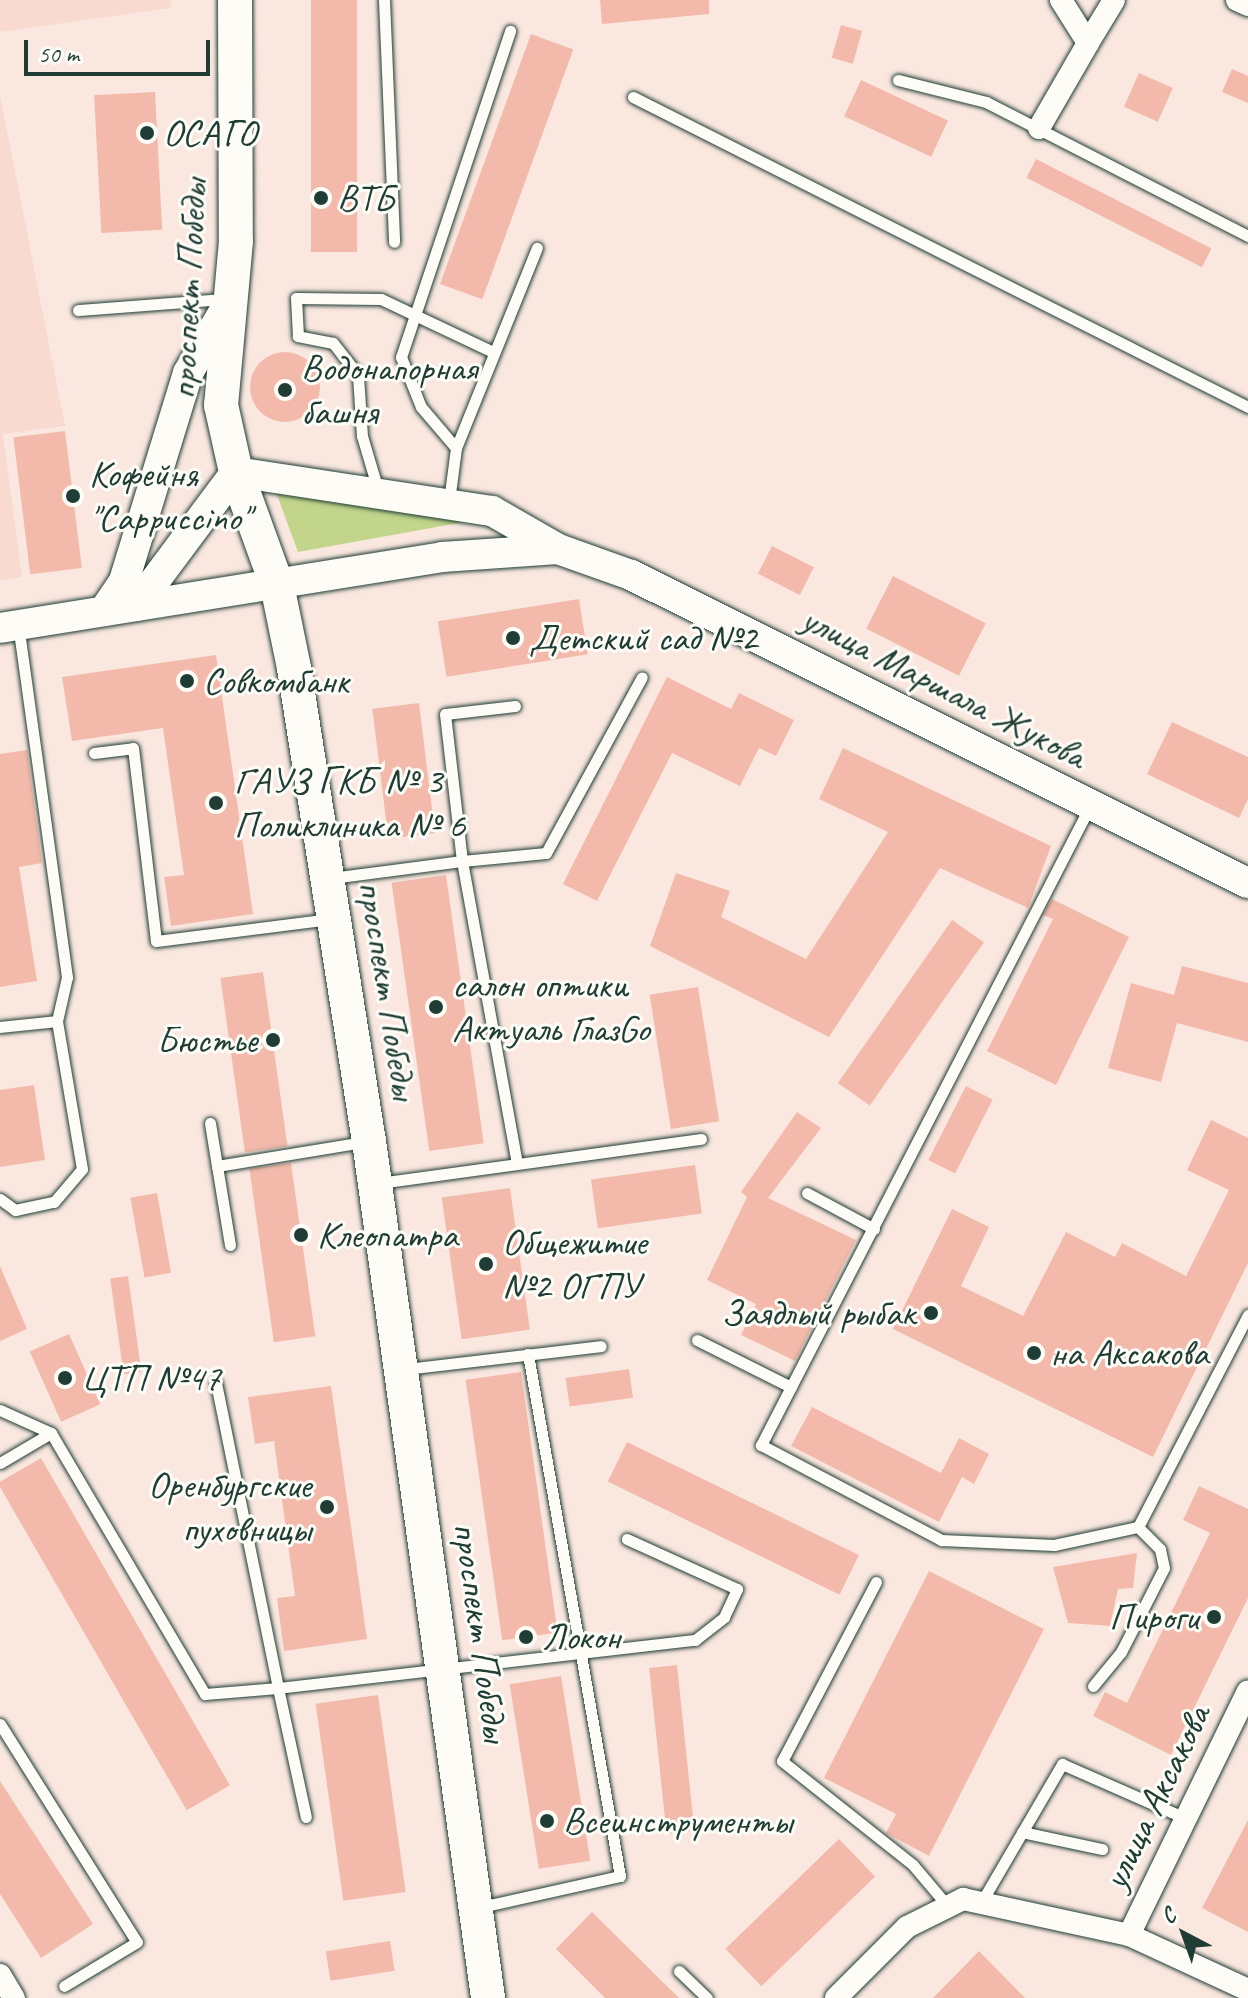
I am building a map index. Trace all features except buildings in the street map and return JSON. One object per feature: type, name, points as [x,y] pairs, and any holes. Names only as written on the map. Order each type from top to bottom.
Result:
[{"type":"main road","name":"проспект Победы","points":[[235,0],[231,299],[221,405],[236,472],[277,585],[329,878],[444,1665],[488,1998]]},
{"type":"main road","points":[[104,611],[124,581],[188,373],[231,299]]},
{"type":"main road","points":[[136,606],[236,472]]},
{"type":"main road","name":"улица Маршала Жукова","points":[[236,472],[449,501],[530,528],[558,549],[631,575],[1248,883]]},
{"type":"main road","name":"улица Маршала Жукова","points":[[9,627],[442,557],[558,549]]},
{"type":"street","points":[[1061,0],[1088,43]]},
{"type":"street","points":[[1039,128],[1114,0]]},
{"type":"street","points":[[1237,0],[1248,5]]},
{"type":"street","name":"улица Аксакова","points":[[1129,1935],[1248,1691]]},
{"type":"street","points":[[836,1998],[907,1927],[946,1904],[982,1901],[1129,1935],[1248,1990]]},
{"type":"street","points":[[0,1975],[14,1998]]},
{"type":"lane","points":[[384,0],[394,242]]},
{"type":"lane","points":[[456,448],[421,407],[401,357],[510,31]]},
{"type":"lane","points":[[898,80],[986,102],[1248,236]]},
{"type":"lane","points":[[633,97],[1248,407]]},
{"type":"lane","points":[[449,501],[456,448],[537,248]]},
{"type":"lane","points":[[378,491],[362,436],[358,375],[333,343],[298,336],[296,298],[381,299],[493,352]]},
{"type":"lane","points":[[78,310],[231,299]]},
{"type":"lane","points":[[0,1199],[15,1210],[54,1202],[82,1169],[57,1021],[67,977],[9,627]]},
{"type":"lane","points":[[329,878],[546,853],[642,677]]},
{"type":"lane","points":[[515,706],[445,714],[462,861],[517,1163]]},
{"type":"lane","points":[[94,753],[133,748],[156,941],[335,918]]},
{"type":"lane","points":[[1091,805],[761,1445],[941,1540],[1054,1545],[1138,1527]]},
{"type":"lane","points":[[0,1027],[57,1021]]},
{"type":"lane","points":[[210,1123],[230,1245]]},
{"type":"lane","points":[[375,1183],[701,1139]]},
{"type":"lane","points":[[217,1166],[369,1141]]},
{"type":"lane","points":[[807,1193],[874,1229]]},
{"type":"lane","points":[[1138,1527],[1248,1315]]},
{"type":"lane","points":[[697,1340],[791,1387]]},
{"type":"lane","points":[[401,1369],[601,1346]]},
{"type":"lane","points":[[476,1908],[620,1876],[528,1354]]},
{"type":"lane","points":[[216,1383],[306,1817]]},
{"type":"lane","points":[[0,1410],[51,1433],[205,1694],[278,1688],[444,1665],[695,1640],[724,1617],[737,1589],[627,1539]]},
{"type":"lane","points":[[0,1463],[51,1433]]},
{"type":"lane","points":[[1093,1686],[1121,1652],[1164,1568],[1160,1549],[1138,1527]]},
{"type":"lane","points":[[876,1582],[782,1761],[913,1865],[946,1904]]},
{"type":"lane","points":[[0,1724],[137,1942],[64,1986]]},
{"type":"lane","points":[[982,1901],[1062,1764],[1185,1818]]},
{"type":"lane","points":[[1022,1832],[1102,1849]]},
{"type":"lane","points":[[679,1971],[707,1998]]},
{"type":"shaded area","points":[[0,0],[171,0],[171,8],[0,32]]},
{"type":"shaded area","points":[[0,95],[65,426],[3,434],[22,577],[0,581]]},
{"type":"green space","points":[[276,492],[470,521],[298,552]]},
{"type":"place","name":"ОСАГО","points":[[147,133]]},
{"type":"place","name":"ВТБ","points":[[321,198]]},
{"type":"place","name":"Водонапорная башня","points":[[285,390]]},
{"type":"place","name":"Кофейня \"Cappuccino\"","points":[[73,496]]},
{"type":"place","name":"Детский сад №2","points":[[513,638]]},
{"type":"place","name":"Совкомбанк","points":[[187,681]]},
{"type":"place","name":"ГАУЗ ГКБ № 3 Поликлиника № 6","points":[[216,803]]},
{"type":"place","name":"салон оптики Актуаль ГлазGo","points":[[436,1007]]},
{"type":"place","name":"Бюстье","points":[[273,1040]]},
{"type":"place","name":"Клеопатра","points":[[301,1235]]},
{"type":"place","name":"Общежитие №2 ОГПУ","points":[[486,1264]]},
{"type":"place","name":"Заядлый рыбак","points":[[931,1313]]},
{"type":"place","name":"на Аксакова","points":[[1034,1353]]},
{"type":"place","name":"ЦТП №47","points":[[65,1378]]},
{"type":"place","name":"Оренбургские пуховницы","points":[[327,1507]]},
{"type":"place","name":"Пироги","points":[[1214,1617]]},
{"type":"place","name":"Локон","points":[[526,1637]]},
{"type":"place","name":"Всеинструменты","points":[[547,1821]]}]
